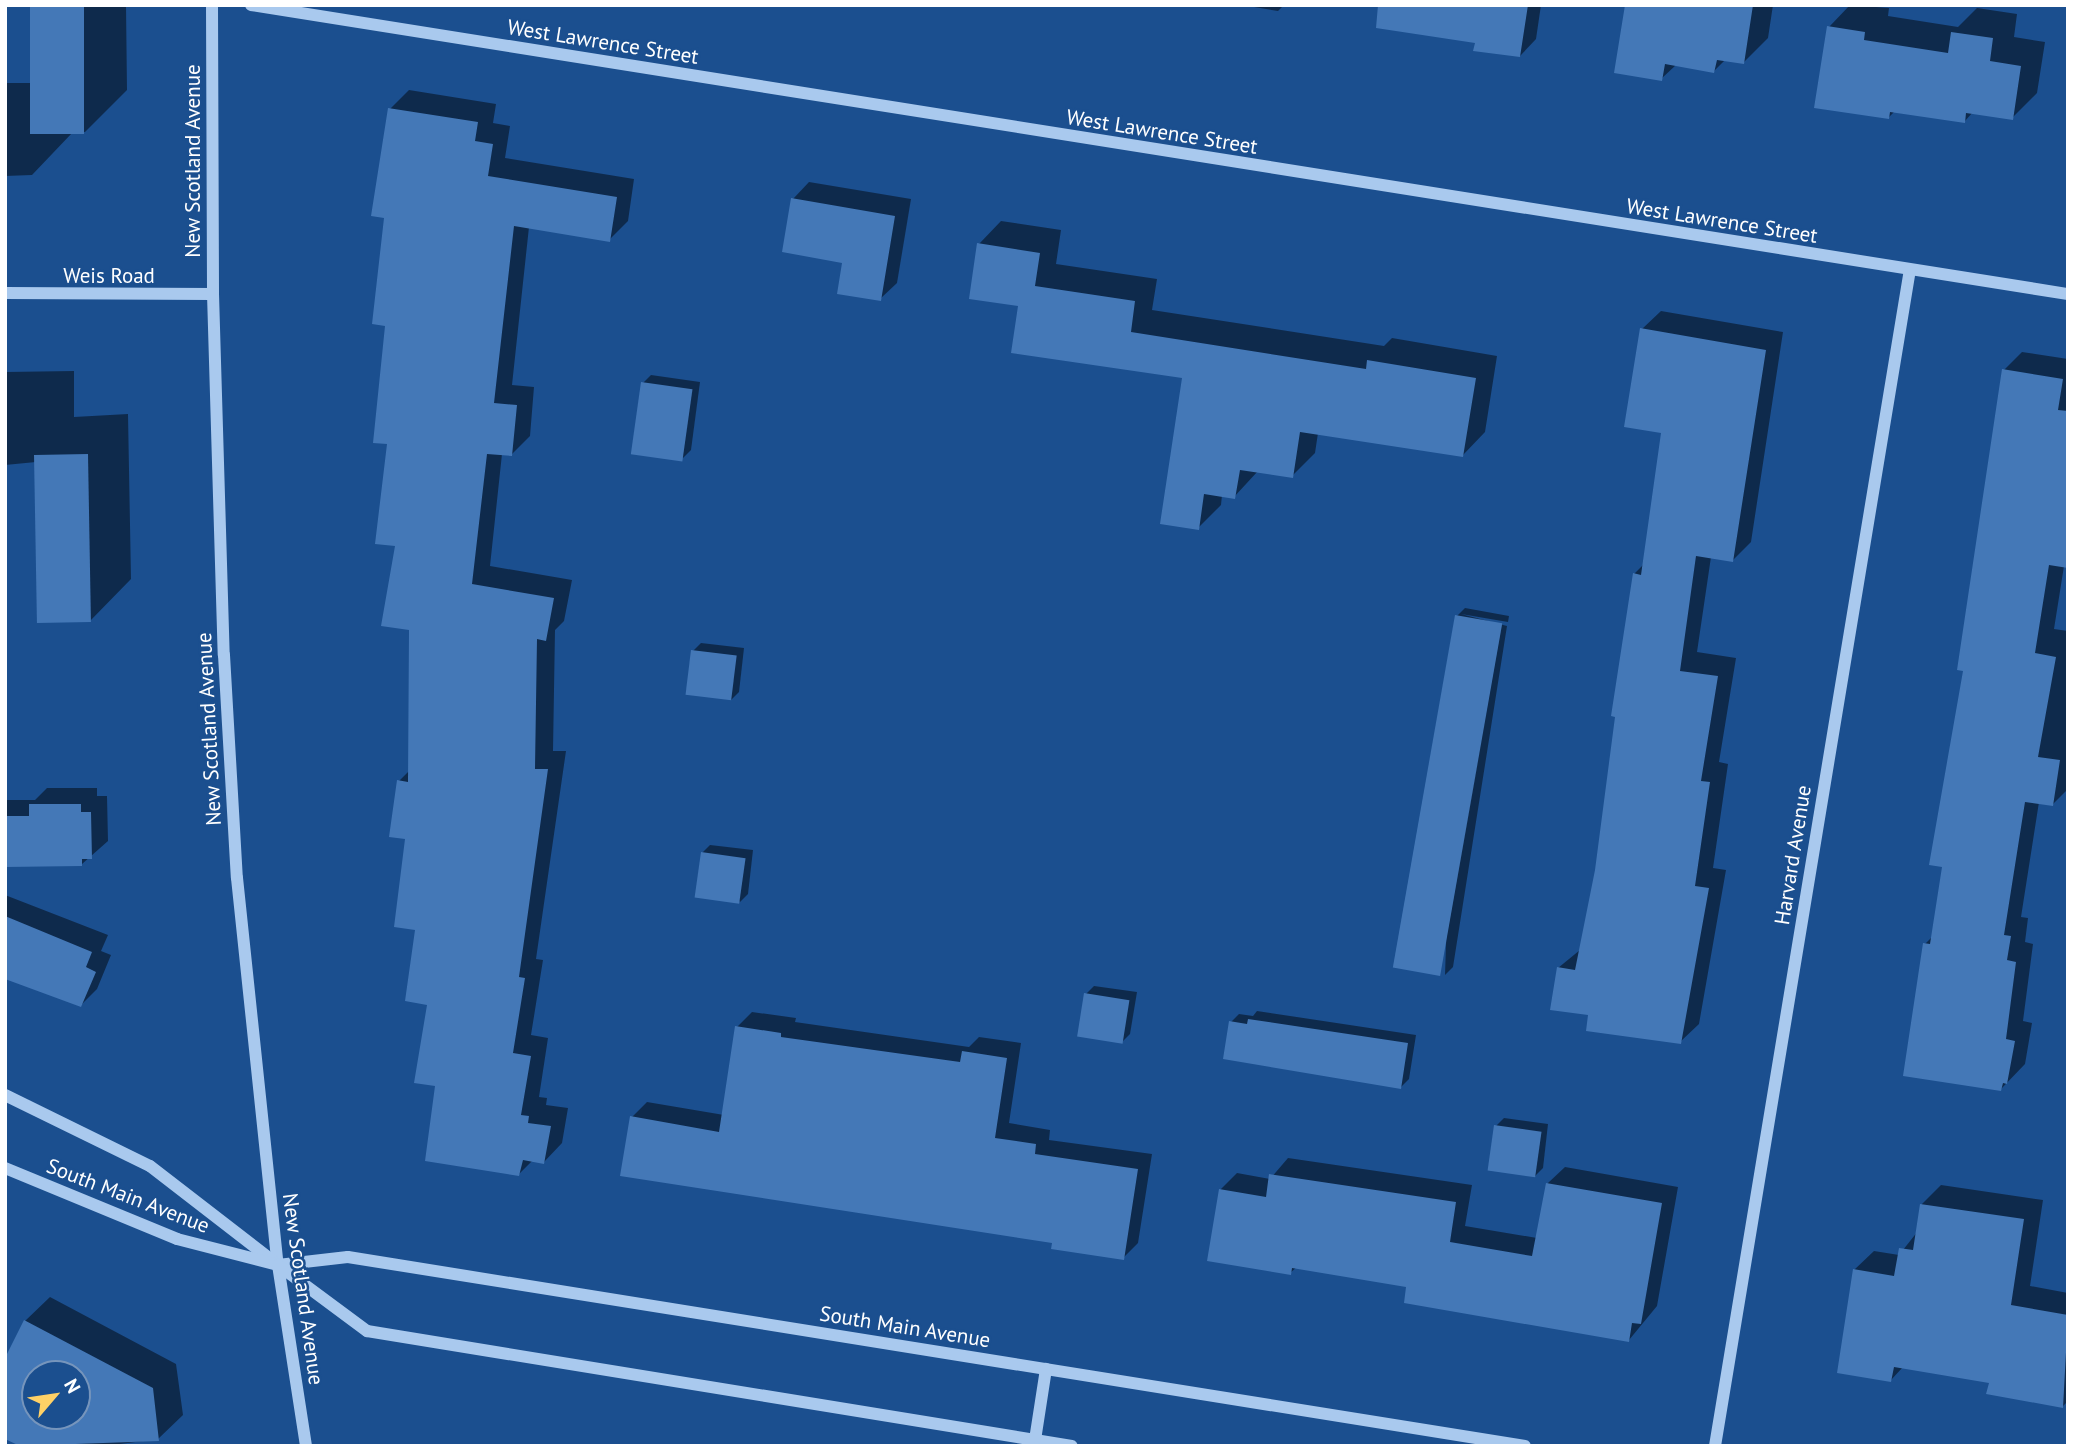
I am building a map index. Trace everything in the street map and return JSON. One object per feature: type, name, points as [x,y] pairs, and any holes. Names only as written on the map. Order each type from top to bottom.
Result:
[{"type":"street","name":"New Scotland Avenue","points":[[212,5],[213,295],[224,655],[237,878],[278,1265],[306,1446]]},
{"type":"street","name":"West Lawrence Street","points":[[251,5],[2068,295]]},
{"type":"street","name":"Harvard Avenue","points":[[1715,1446],[1910,270]]},
{"type":"street","name":"Weis Road","points":[[5,293],[213,295]]},
{"type":"street","name":"South Main Avenue","points":[[5,1095],[150,1166],[367,1331],[1072,1446]]},
{"type":"street","name":"South Main Avenue","points":[[5,1168],[177,1239],[278,1265],[348,1257],[1525,1446]]},
{"type":"street","points":[[1035,1440],[1046,1369]]},
{"type":"building","points":[[30,5],[84,5],[84,134],[30,134]]},
{"type":"building","points":[[1378,5],[1528,5],[1520,57],[1473,51],[1475,43],[1376,28]]},
{"type":"building","points":[[1625,5],[1753,5],[1744,64],[1717,60],[1714,73],[1665,64],[1662,81],[1614,73]]},
{"type":"building","points":[[1827,26],[1865,32],[1864,40],[1948,53],[1951,32],[1993,38],[1990,61],[2021,66],[2013,120],[1966,113],[1965,123],[1890,112],[1889,119],[1814,108]]},
{"type":"building","points":[[388,108],[478,122],[475,141],[493,144],[488,176],[617,197],[610,242],[514,226],[494,403],[517,405],[512,456],[487,454],[472,584],[554,598],[546,641],[537,639],[535,769],[548,769],[519,977],[525,978],[513,1053],[531,1056],[521,1115],[529,1116],[528,1123],[551,1126],[544,1164],[523,1160],[519,1176],[425,1161],[435,1086],[414,1083],[427,1005],[405,1001],[415,930],[394,927],[405,839],[389,837],[397,780],[408,782],[409,630],[381,626],[395,546],[375,544],[387,444],[373,443],[385,326],[372,324],[384,218],[371,216]]},
{"type":"building","points":[[791,198],[895,216],[881,301],[837,294],[842,263],[782,252]]},
{"type":"building","points":[[977,243],[1040,253],[1035,286],[1135,301],[1131,332],[1366,369],[1367,360],[1476,378],[1463,457],[1300,432],[1293,478],[1240,470],[1235,499],[1204,494],[1199,530],[1160,524],[1182,378],[1011,353],[1018,306],[969,299]]},
{"type":"building","points":[[1640,328],[1766,350],[1733,562],[1696,556],[1680,671],[1718,676],[1701,781],[1710,782],[1695,886],[1709,888],[1681,1044],[1586,1031],[1588,1015],[1550,1010],[1557,967],[1575,970],[1595,870],[1615,717],[1611,716],[1633,573],[1641,575],[1661,433],[1624,427]]},
{"type":"building","points":[[2002,369],[2063,379],[2058,410],[2068,411],[2068,568],[2049,565],[2035,653],[2056,657],[2038,757],[2060,760],[2053,806],[2025,802],[2004,935],[2011,936],[2007,960],[2016,962],[2006,1039],[2015,1041],[2007,1084],[2003,1083],[2001,1091],[1903,1076],[1923,943],[1930,944],[1942,867],[1929,865],[1963,671],[1957,670]]},
{"type":"building","points":[[641,382],[692,389],[682,462],[631,454]]},
{"type":"building","points":[[88,454],[91,622],[37,623],[34,455]]},
{"type":"building","points":[[1455,615],[1502,623],[1440,976],[1393,968]]},
{"type":"building","points":[[691,650],[737,656],[731,700],[686,695]]},
{"type":"building","points":[[29,804],[81,804],[81,812],[91,812],[92,859],[82,859],[82,866],[5,867],[5,816],[29,816]]},
{"type":"building","points":[[701,852],[746,858],[739,904],[695,898]]},
{"type":"building","points":[[5,916],[92,952],[86,967],[96,972],[81,1007],[5,979]]},
{"type":"building","points":[[1084,993],[1129,1000],[1123,1044],[1077,1036]]},
{"type":"building","points":[[1248,1019],[1408,1043],[1401,1089],[1223,1059],[1229,1021],[1247,1024]]},
{"type":"building","points":[[735,1026],[781,1033],[781,1037],[960,1062],[962,1051],[1007,1058],[995,1138],[1036,1144],[1035,1154],[1138,1169],[1124,1260],[1051,1249],[1052,1243],[620,1176],[630,1116],[719,1132]]},
{"type":"building","points":[[1494,1125],[1542,1132],[1535,1177],[1488,1171]]},
{"type":"building","points":[[1269,1174],[1456,1202],[1450,1242],[1532,1256],[1546,1183],[1662,1203],[1641,1324],[1632,1323],[1629,1342],[1404,1303],[1406,1287],[1292,1268],[1291,1275],[1207,1261],[1219,1189],[1266,1197]]},
{"type":"building","points":[[1920,1204],[2024,1219],[2011,1305],[2068,1315],[2063,1408],[1986,1394],[1989,1383],[1894,1367],[1891,1382],[1837,1373],[1853,1269],[1894,1276],[1899,1248],[1913,1250]]},
{"type":"building","points":[[24,1320],[153,1388],[159,1441],[20,1446],[5,1439],[5,1358]]}]
